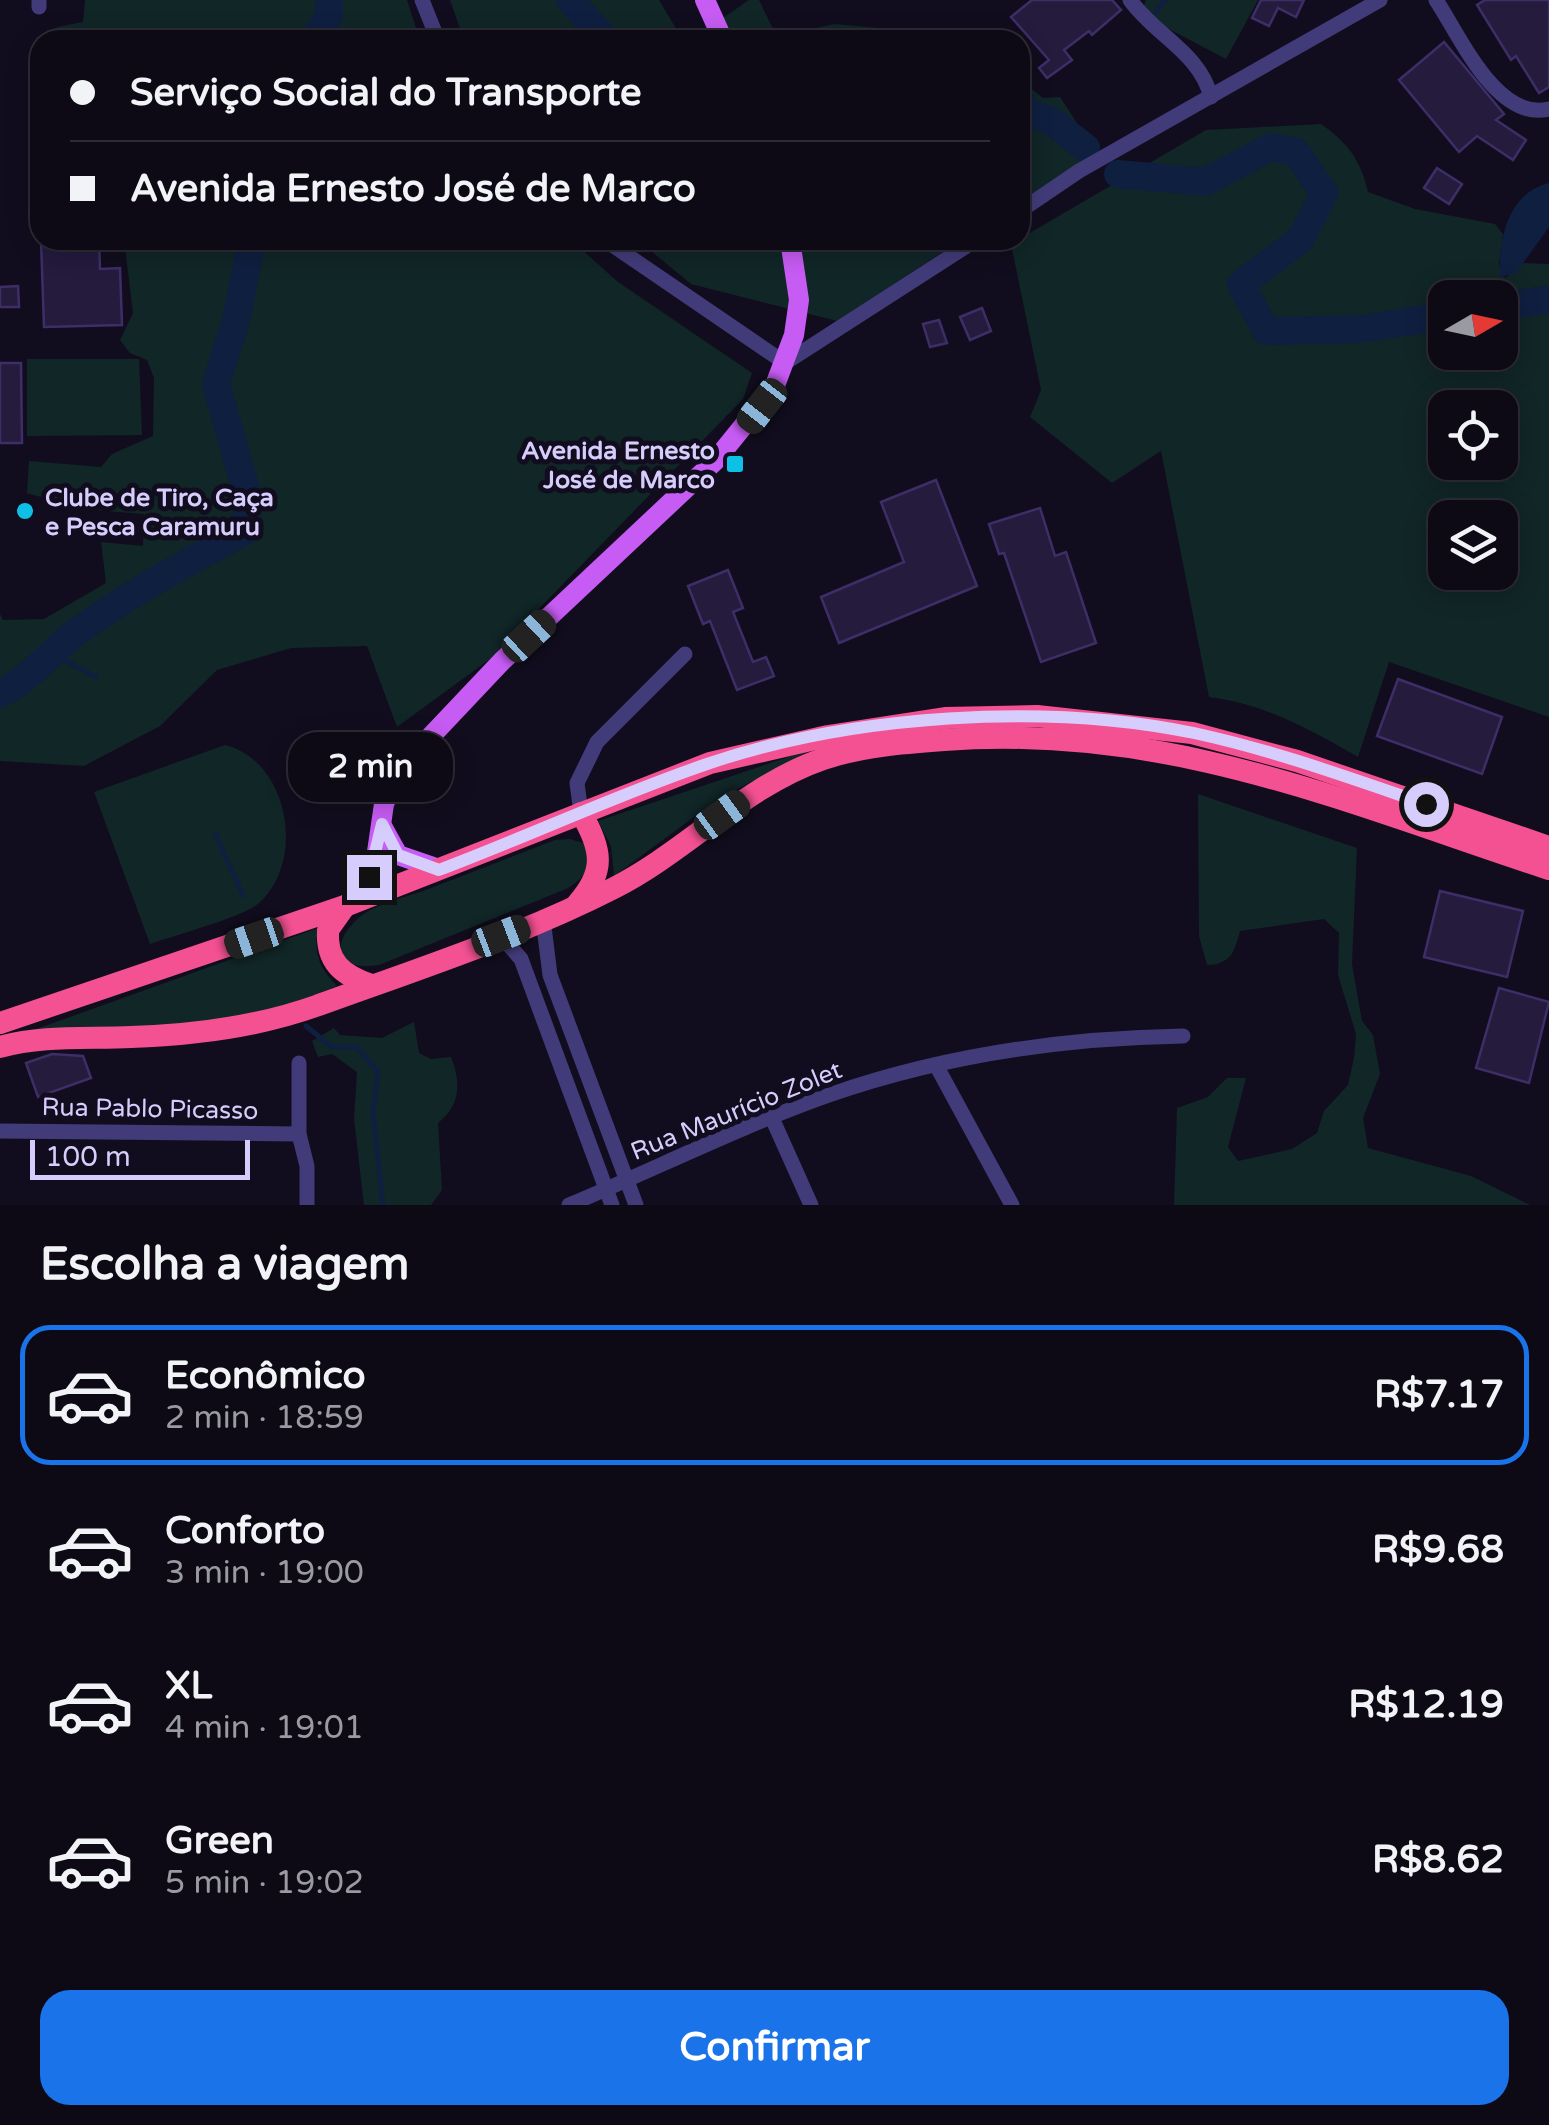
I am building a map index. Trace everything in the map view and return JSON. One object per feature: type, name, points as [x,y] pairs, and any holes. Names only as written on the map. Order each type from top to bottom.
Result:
[{"type":"highway","points":[[0,1023],[352,903],[710,763],[782,746],[945,718],[1037,716],[1204,736],[1297,760],[1549,848]]},
{"type":"highway","points":[[0,1047],[33,1040],[223,1030],[312,1007],[577,905],[646,870],[747,797],[824,759],[888,744],[978,737],[1096,741],[1227,762],[1549,869]]},
{"type":"highway","points":[[577,905],[596,879],[600,863],[600,850],[581,814]]},
{"type":"highway","points":[[352,903],[328,930],[331,959],[340,971],[371,985]]},
{"type":"main road","points":[[705,0],[718,30]]},
{"type":"main road","points":[[352,903],[382,824],[389,789],[415,751],[502,661],[715,461],[762,406],[785,364],[799,300],[792,250]]},
{"type":"main road","points":[[382,824],[398,855],[439,870]]},
{"type":"street","points":[[422,0],[434,30]]},
{"type":"street","points":[[1130,0],[1153,28],[1204,73],[1211,97]]},
{"type":"street","points":[[1030,204],[1380,0]]},
{"type":"street","points":[[1436,0],[1498,91],[1522,109],[1549,109]]},
{"type":"street","points":[[620,250],[785,364],[961,250]]},
{"type":"street","points":[[581,814],[577,783],[597,742],[686,654]]},
{"type":"street","points":[[542,919],[550,975],[636,1205]]},
{"type":"street","points":[[501,936],[520,958],[609,1197]]},
{"type":"street","name":"Rua Maurício Zolet","points":[[569,1205],[609,1197],[626,1182],[830,1094],[936,1066],[1056,1045],[1182,1036]]},
{"type":"street","points":[[299,1063],[299,1134],[307,1166],[307,1205]]},
{"type":"street","points":[[936,1066],[1012,1205]]},
{"type":"street","points":[[772,1118],[811,1205]]},
{"type":"street","name":"Rua Pablo Picasso","points":[[0,1131],[299,1134]]},
{"type":"green space","points":[[85,0],[407,0],[417,30],[57,30],[83,22]]},
{"type":"green space","points":[[450,0],[659,0],[677,30],[460,30]]},
{"type":"green space","points":[[749,0],[759,0],[774,30],[706,30]]},
{"type":"green space","points":[[1146,0],[1258,0],[1226,59],[1167,28],[1143,7]]},
{"type":"green space","points":[[834,24],[901,30],[808,30]]},
{"type":"green space","points":[[1030,88],[1043,98],[1060,97],[1080,128],[1082,162],[1030,196]]},
{"type":"green space","points":[[1321,124],[1352,153],[1368,192],[1415,209],[1495,224],[1503,234],[1499,264],[1505,278],[1524,263],[1549,264],[1549,717],[1389,662],[1358,757],[1268,712],[1209,697],[1161,451],[1112,483],[1030,417],[1041,390],[1012,250],[1030,250],[1030,233],[1206,130]]},
{"type":"green space","points":[[125,250],[582,250],[618,282],[752,373],[743,399],[490,659],[397,727],[367,646],[291,648],[217,670],[160,726],[84,766],[0,761],[0,703],[41,679],[65,656],[50,643],[0,684],[0,614],[3,620],[44,619],[106,583],[101,542],[143,546],[144,514],[81,509],[27,493],[29,461],[101,467],[112,454],[153,436],[154,378],[147,360],[130,353],[120,340],[133,313]]},
{"type":"green space","points":[[650,250],[946,250],[837,321],[691,284]]},
{"type":"green space","points":[[27,359],[139,359],[142,435],[27,436]]},
{"type":"green space","points":[[225,745],[247,754],[264,770],[276,790],[284,814],[283,862],[274,884],[251,908],[150,944],[94,792]]},
{"type":"green space","points":[[818,747],[717,800],[614,876],[611,846],[598,821]]},
{"type":"green space","points":[[1198,794],[1357,848],[1352,964],[1362,1021],[1373,1035],[1380,1074],[1363,1118],[1368,1148],[1471,1176],[1530,1205],[1174,1205],[1177,1108],[1208,1097],[1227,1078],[1246,1078],[1228,1147],[1238,1161],[1292,1149],[1317,1133],[1324,1111],[1348,1085],[1356,1034],[1338,975],[1339,933],[1324,919],[1240,931],[1230,956],[1207,965],[1199,936]]},
{"type":"green space","points":[[555,840],[583,843],[589,864],[583,875],[566,889],[379,965],[351,964],[344,958],[341,951],[346,932],[371,909]]},
{"type":"green space","points":[[318,928],[319,960],[337,986],[267,1013],[179,1028],[28,1032]]},
{"type":"green space","points":[[414,1022],[419,1053],[431,1059],[451,1057],[456,1075],[455,1101],[438,1123],[442,1190],[431,1205],[364,1205],[354,1119],[357,1072],[332,1054],[318,1057],[312,1041],[334,1028],[340,1035],[382,1038]]},
{"type":"water","points":[[1549,183],[1549,227],[1516,273],[1500,277],[1501,248],[1508,220],[1524,197]]},
{"type":"building","points":[[1032,0],[1112,0],[1121,10],[1092,35],[1089,31],[1064,50],[1072,60],[1047,78],[1039,68],[1049,60],[1030,38],[1030,30],[1022,30],[1011,17]]},
{"type":"building","points":[[1261,0],[1304,0],[1296,17],[1278,8],[1269,26],[1252,18]]},
{"type":"building","points":[[1485,0],[1549,0],[1549,87],[1539,93],[1516,56],[1511,60],[1477,5]]},
{"type":"building","points":[[1444,42],[1504,114],[1496,120],[1526,140],[1513,160],[1477,136],[1459,152],[1399,80]]},
{"type":"building","points":[[1437,168],[1462,184],[1449,204],[1424,188]]},
{"type":"building","points":[[41,250],[99,250],[100,269],[120,268],[122,325],[44,327]]},
{"type":"building","points":[[18,286],[19,307],[0,307],[0,287]]},
{"type":"building","points":[[982,308],[991,331],[970,340],[960,317]]},
{"type":"building","points":[[939,320],[947,343],[930,347],[923,324]]},
{"type":"building","points":[[0,363],[21,363],[22,443],[0,443]]},
{"type":"building","points":[[936,480],[977,586],[839,643],[821,597],[904,562],[881,502]]},
{"type":"building","points":[[1040,508],[1055,556],[1066,552],[1096,643],[1041,662],[1004,553],[999,554],[989,524]]},
{"type":"building","points":[[728,570],[743,608],[733,612],[753,662],[766,657],[774,676],[737,690],[710,621],[703,624],[688,586]]},
{"type":"building","points":[[1398,679],[1502,717],[1482,774],[1377,736]]},
{"type":"building","points":[[1440,891],[1523,911],[1507,977],[1424,957]]},
{"type":"building","points":[[1499,988],[1549,1002],[1529,1083],[1476,1068]]},
{"type":"building","points":[[52,1054],[83,1056],[91,1078],[38,1097],[26,1063]]},
{"type":"waterway","points":[[320,30],[329,15],[329,0]]},
{"type":"waterway","points":[[570,0],[597,30]]},
{"type":"waterway","points":[[1156,12],[1165,0]]},
{"type":"waterway","points":[[1030,113],[1053,122],[1086,148]]},
{"type":"waterway","points":[[1118,174],[1205,182],[1271,147],[1296,152],[1324,193],[1301,239],[1241,284],[1266,331],[1360,329],[1428,319]]},
{"type":"waterway","points":[[0,694],[98,617],[245,531],[248,497],[216,384],[236,320],[250,250]]},
{"type":"waterway","points":[[1518,304],[1549,299]]},
{"type":"waterway","points":[[51,653],[96,677]]},
{"type":"waterway","points":[[215,834],[243,895]]},
{"type":"waterway","points":[[306,1026],[332,1047],[357,1047],[378,1072],[373,1113],[383,1205]]},
{"type":"place","name":"Avenida Ernesto José de Marco","points":[[735,464]]},
{"type":"place","name":"Clube de Tiro, Caça e Pesca Caramuru","points":[[25,511]]},
{"type":"route","points":[[369,877],[382,824],[387,842],[398,855],[439,870],[710,763],[828,736],[945,718],[1037,716],[1192,733],[1297,760],[1426,804]]}]
